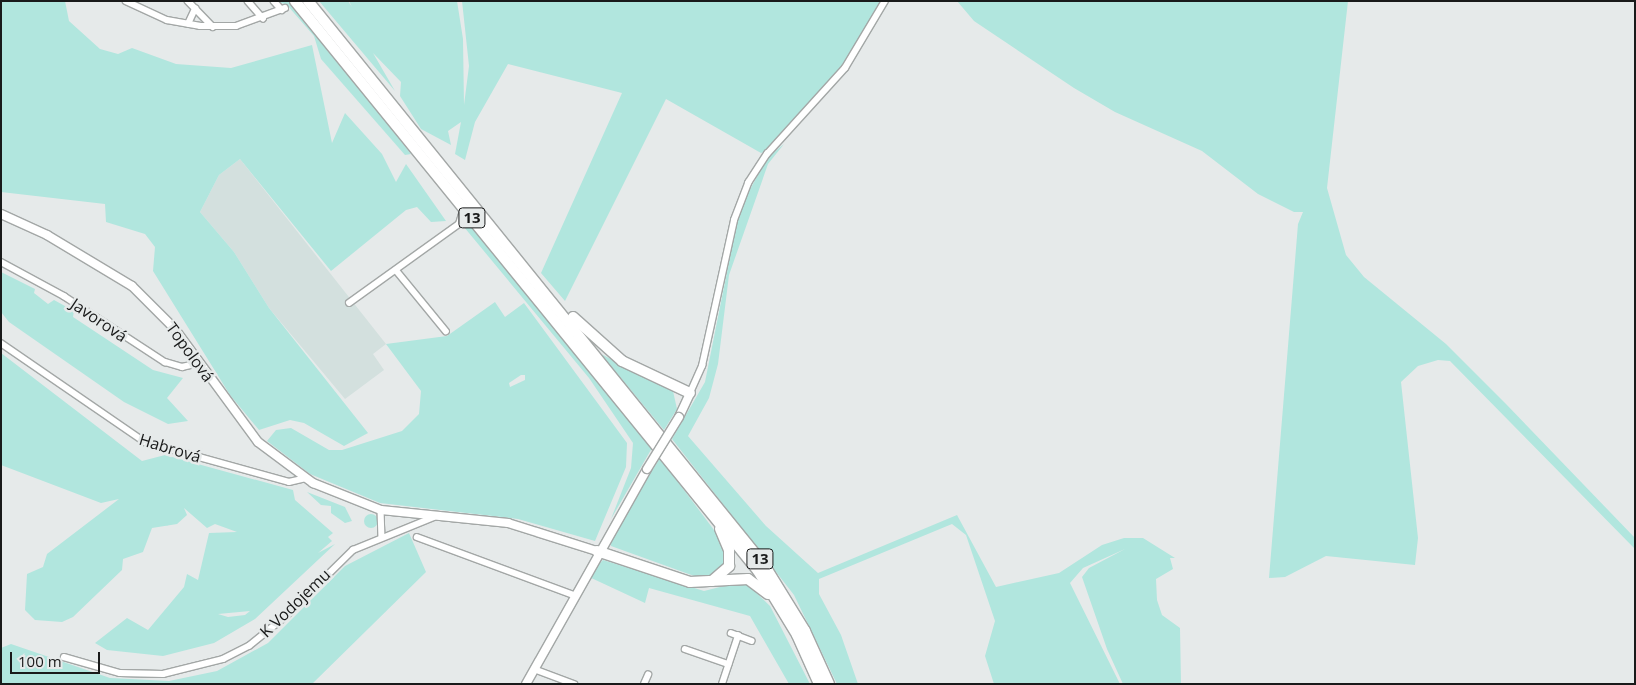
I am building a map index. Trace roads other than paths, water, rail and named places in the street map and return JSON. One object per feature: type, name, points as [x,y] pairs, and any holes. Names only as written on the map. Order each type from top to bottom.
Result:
[{"type":"highway","name":"13","points":[[295,1],[668,458],[772,591],[818,684]]},
{"type":"highway","name":"13","points":[[308,1],[542,287],[765,566],[805,631],[828,684]]},
{"type":"highway","points":[[542,287],[622,361],[690,393]]},
{"type":"highway","points":[[668,458],[719,529],[729,550],[726,572],[708,584]]},
{"type":"highway","points":[[597,551],[708,584],[740,578],[761,586],[815,684]]},
{"type":"street","points":[[126,1],[188,24],[213,26],[263,18],[283,9],[274,1]]},
{"type":"street","points":[[188,1],[213,26]]},
{"type":"street","points":[[248,1],[263,18]]},
{"type":"street","points":[[526,684],[597,551],[679,416],[702,366],[734,220],[748,183],[767,154],[845,68],[885,1]]},
{"type":"street","points":[[188,24],[195,9]]},
{"type":"street","points":[[349,303],[459,224],[464,208]]},
{"type":"street","name":"Topolová","points":[[1,214],[46,234],[132,286],[162,313],[258,442],[306,478],[364,505],[380,510],[434,517],[508,523],[597,551]]},
{"type":"street","name":"Javorová","points":[[1,262],[64,296],[164,362],[182,367],[199,363]]},
{"type":"street","points":[[396,270],[446,331]]},
{"type":"street","name":"Habrová","points":[[1,343],[145,442],[289,482],[306,478]]},
{"type":"street","points":[[380,510],[382,536]]},
{"type":"street","name":"K Vodojemu","points":[[64,657],[120,673],[163,674],[223,659],[250,646],[286,616],[353,550],[382,536],[434,517]]},
{"type":"street","points":[[417,537],[574,594]]},
{"type":"street","points":[[731,633],[752,641]]},
{"type":"street","points":[[722,684],[738,636]]},
{"type":"street","points":[[686,649],[728,664]]},
{"type":"street","points":[[534,669],[574,684]]},
{"type":"street","points":[[644,684],[648,675]]}]
